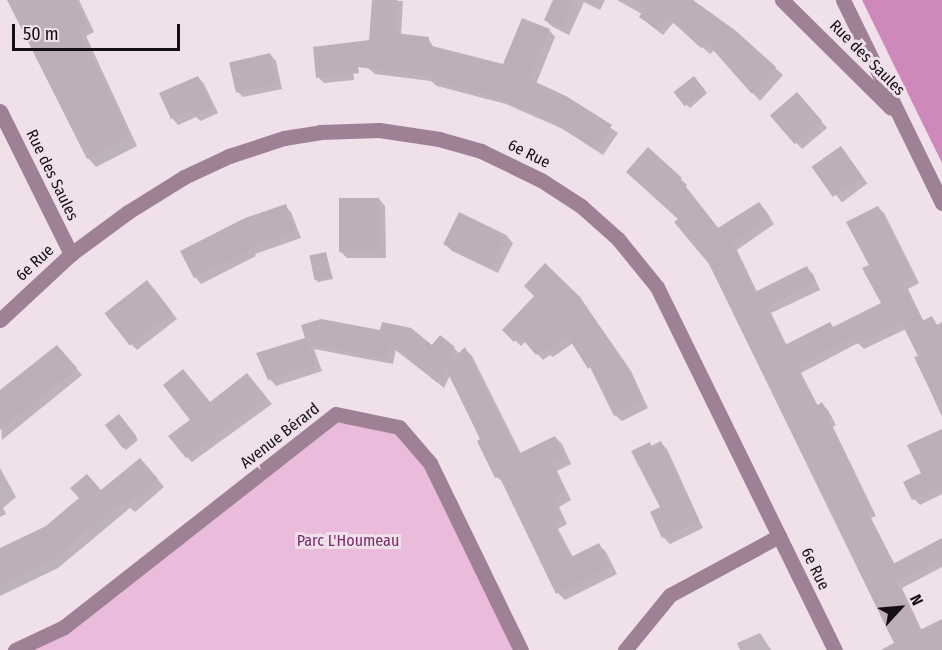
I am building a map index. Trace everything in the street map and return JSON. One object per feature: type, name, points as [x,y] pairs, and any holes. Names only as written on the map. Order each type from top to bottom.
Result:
[{"type":"street","name":"Rue des Saules","points":[[782,0],[900,116]]},
{"type":"street","points":[[843,0],[942,202]]},
{"type":"street","name":"Rue des Saules","points":[[0,111],[71,254]]},
{"type":"street","name":"6e Rue","points":[[0,320],[71,254],[128,212],[183,177],[229,156],[284,138],[320,132],[380,130],[439,139],[481,151],[542,180],[581,206],[618,239],[657,287],[835,650]]},
{"type":"street","name":"Avenue Bérard","points":[[15,650],[64,627],[336,414],[399,427],[430,463],[521,650]]},
{"type":"street","points":[[625,650],[670,595],[779,536]]},
{"type":"green space","name":"Parc L'Houmeau","points":[[336,414],[399,427],[430,463],[521,650],[15,650],[64,627]]},
{"type":"shaded area","points":[[862,0],[942,0],[942,163]]},
{"type":"building","points":[[7,0],[75,0],[87,23],[78,28],[130,137],[87,159]]},
{"type":"building","points":[[372,0],[397,0],[395,33],[429,37],[428,45],[503,64],[522,18],[550,29],[529,79],[566,96],[612,125],[596,150],[555,124],[498,98],[429,80],[430,76],[358,67],[359,73],[316,78],[313,47],[369,40]]},
{"type":"building","points":[[553,0],[574,0],[562,28],[544,20]]},
{"type":"building","points":[[634,0],[693,0],[736,31],[776,67],[752,94],[707,43],[701,48],[666,16],[655,28],[639,17],[645,8]]},
{"type":"building","points":[[270,53],[277,83],[236,93],[229,62]]},
{"type":"building","points":[[198,76],[213,107],[193,116],[191,110],[171,119],[159,93]]},
{"type":"building","points":[[694,76],[705,90],[685,106],[674,92]]},
{"type":"building","points":[[797,92],[822,121],[795,144],[770,116]]},
{"type":"building","points":[[841,146],[862,176],[833,197],[812,167]]},
{"type":"building","points":[[648,147],[682,178],[680,180],[718,228],[759,202],[770,217],[732,243],[755,292],[807,266],[815,283],[766,307],[785,345],[830,322],[833,327],[881,303],[862,268],[869,265],[846,222],[878,206],[914,277],[903,283],[922,321],[932,316],[937,325],[942,322],[942,415],[914,357],[918,356],[901,322],[857,344],[853,337],[796,367],[816,406],[822,402],[831,419],[828,420],[871,509],[866,512],[893,564],[942,538],[942,558],[897,582],[920,630],[942,619],[942,650],[881,650],[894,643],[709,264],[674,222],[678,219],[626,172]]},
{"type":"building","points":[[339,198],[379,198],[379,252],[339,252]]},
{"type":"building","points":[[286,204],[295,232],[250,248],[251,250],[194,278],[180,251],[245,218]]},
{"type":"building","points":[[459,212],[507,235],[491,268],[443,244]]},
{"type":"building","points":[[326,252],[331,276],[315,280],[309,256]]},
{"type":"building","points":[[545,263],[580,297],[625,364],[643,401],[614,416],[590,367],[588,369],[568,337],[546,352],[544,349],[536,355],[520,336],[514,342],[502,330],[534,296],[524,286]]},
{"type":"building","points":[[147,280],[172,312],[130,346],[104,313]]},
{"type":"building","points":[[321,319],[380,330],[382,322],[411,328],[432,345],[440,335],[455,347],[438,383],[389,345],[387,359],[309,344],[316,365],[268,380],[256,353],[305,338],[301,325]]},
{"type":"building","points":[[57,345],[77,368],[0,430],[0,390]]},
{"type":"building","points":[[465,347],[518,454],[555,436],[565,456],[551,463],[565,493],[553,499],[561,517],[552,521],[571,557],[599,543],[611,566],[556,594],[499,476],[495,478],[477,441],[480,439],[445,367]]},
{"type":"building","points":[[183,369],[210,402],[247,373],[267,398],[186,458],[168,436],[190,420],[163,385]]},
{"type":"building","points":[[119,414],[137,437],[123,448],[105,425]]},
{"type":"building","points":[[942,429],[942,486],[912,500],[903,482],[921,473],[907,445]]},
{"type":"building","points":[[661,441],[698,521],[662,538],[650,512],[660,507],[631,451],[650,442],[651,446]]},
{"type":"building","points":[[140,458],[158,479],[126,506],[122,501],[51,561],[0,585],[0,548],[46,526],[79,498],[70,488],[87,474],[101,490]]}]
